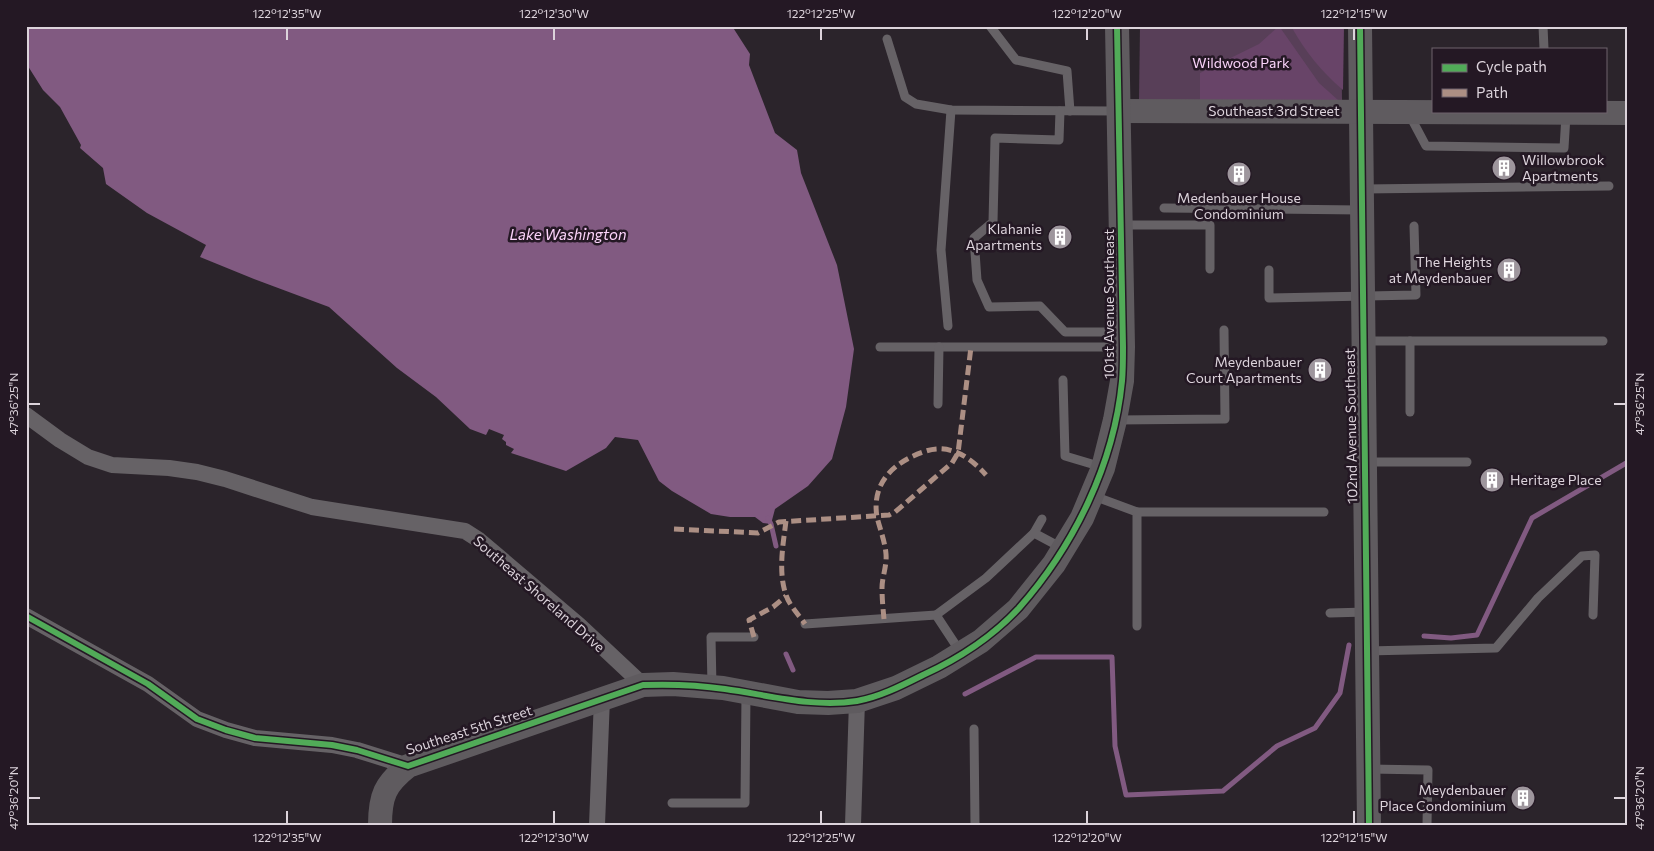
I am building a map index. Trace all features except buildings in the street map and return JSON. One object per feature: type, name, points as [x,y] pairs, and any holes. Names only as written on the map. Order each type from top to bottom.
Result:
[{"type":"street","name":"101st Avenue Southeast","points":[[857,701],[896,688],[939,667],[981,641],[1018,609],[1054,564],[1082,518],[1103,468],[1122,381],[1123,339],[1117,26]]},
{"type":"street","name":"102nd Avenue Southeast","points":[[1360,26],[1370,825]]},
{"type":"street","name":"Southeast 3rd Street","points":[[1119,112],[1628,113]]},
{"type":"street","name":"Southeast Shoreland Drive","points":[[26,415],[60,440],[88,457],[112,465],[169,468],[197,472],[312,507],[465,531],[479,540],[579,625],[642,685]]},
{"type":"street","name":"Southeast 5th Street","points":[[26,616],[148,684],[197,718],[226,730],[255,738],[357,750],[408,766],[642,685],[673,684],[712,688],[746,692],[798,702],[828,703],[857,701]]},
{"type":"street","points":[[597,825],[602,698]]},
{"type":"street","points":[[853,825],[857,701]]},
{"type":"street","points":[[380,825],[382,797],[387,786],[394,777],[408,766]]},
{"type":"lane","points":[[990,26],[1016,60],[1068,71],[1070,111]]},
{"type":"lane","points":[[1543,26],[1544,48]]},
{"type":"lane","name":"Southeast 3rd Street","points":[[887,39],[905,97],[916,104],[951,110],[1119,112]]},
{"type":"lane","points":[[948,326],[941,250],[951,110]]},
{"type":"lane","points":[[1060,111],[1059,140],[995,138],[993,222],[974,238],[977,280],[988,307],[1040,306],[1065,332],[1123,339]]},
{"type":"lane","points":[[1407,112],[1426,146],[1564,148],[1552,112]]},
{"type":"lane","points":[[1164,208],[1609,186]]},
{"type":"lane","points":[[1121,225],[1210,225],[1210,269]]},
{"type":"lane","points":[[1269,270],[1270,298],[1416,295],[1414,226]]},
{"type":"lane","points":[[1115,420],[1225,419],[1224,330]]},
{"type":"lane","points":[[880,347],[939,347],[1123,339]]},
{"type":"lane","points":[[1363,342],[1603,342]]},
{"type":"lane","points":[[1410,342],[1410,412]]},
{"type":"lane","points":[[938,404],[939,347]]},
{"type":"lane","points":[[1063,380],[1065,456],[1103,468]]},
{"type":"lane","points":[[1364,462],[1467,462]]},
{"type":"lane","points":[[1091,495],[1137,512],[1324,512]]},
{"type":"lane","points":[[1137,512],[1137,626]]},
{"type":"lane","points":[[805,624],[936,616],[986,578],[1034,533],[1042,520]]},
{"type":"lane","points":[[1034,533],[1063,548]]},
{"type":"lane","points":[[1367,651],[1496,648],[1538,598],[1582,556],[1595,555],[1593,616]]},
{"type":"lane","points":[[1330,614],[1367,612]]},
{"type":"lane","points":[[936,616],[961,654]]},
{"type":"lane","points":[[712,688],[711,637],[754,637]]},
{"type":"lane","points":[[672,803],[746,803],[746,692]]},
{"type":"lane","points":[[974,729],[975,825]]},
{"type":"lane","points":[[1369,769],[1428,770],[1427,825]]},
{"type":"green space","name":"Wildwood Park","points":[[1140,26],[1341,26],[1342,100],[1139,100]]},
{"type":"green space","points":[[1279,26],[1319,83],[1338,100],[1200,100],[1200,73],[1259,44]]},
{"type":"green space","points":[[1291,26],[1344,26],[1343,90],[1314,61]]},
{"type":"water","name":"Lake Washington","points":[[26,26],[732,26],[750,54],[749,65],[775,133],[797,150],[801,173],[837,265],[854,349],[846,407],[832,459],[808,486],[775,509],[771,524],[763,523],[755,517],[730,517],[711,514],[672,491],[659,481],[638,440],[615,437],[606,448],[566,471],[511,453],[514,449],[506,445],[506,442],[502,439],[504,435],[489,429],[486,435],[470,429],[436,397],[397,368],[329,307],[200,257],[206,245],[147,213],[106,184],[103,168],[80,148],[81,145],[60,107],[43,90],[26,63]]},
{"type":"waterway","points":[[1424,636],[1451,638],[1477,635],[1532,518],[1628,462]]},
{"type":"waterway","points":[[768,518],[776,546]]},
{"type":"waterway","points":[[965,694],[1036,657],[1112,657],[1115,746],[1126,795],[1223,791],[1277,746],[1315,728],[1340,693],[1349,645]]},
{"type":"waterway","points":[[786,654],[793,670]]},
{"type":"marked path","points":[[674,529],[758,533],[779,522],[889,515],[895,512],[952,463],[958,453],[971,347]]},
{"type":"marked path","points":[[884,619],[882,588],[886,554],[876,505],[882,483],[895,467],[904,461],[915,455],[935,449],[952,451],[967,458],[986,475]]},
{"type":"marked path","points":[[786,521],[782,577],[789,602],[805,624]]},
{"type":"marked path","points":[[754,637],[749,620],[773,607],[786,596]]},
{"type":"cycle path","points":[[26,616],[148,684],[197,719],[255,738],[332,745],[357,750],[408,766],[643,685],[705,687],[807,702],[840,703],[857,701],[883,694],[949,662],[998,628],[1019,608],[1039,584],[1074,531],[1100,473],[1110,443],[1118,412],[1123,360],[1117,26]]},
{"type":"cycle path","points":[[1360,26],[1369,825]]},
{"type":"place","name":"Willowbrook Apartments","points":[[1504,168]]},
{"type":"place","name":"Medenbauer House Condominium","points":[[1239,174]]},
{"type":"place","name":"Klahanie Apartments","points":[[1060,237]]},
{"type":"place","name":"The Heights at Meydenbauer","points":[[1509,270]]},
{"type":"place","name":"Meydenbauer Court Apartments","points":[[1320,370]]},
{"type":"place","name":"Heritage Place","points":[[1492,480]]},
{"type":"place","name":"Meydenbauer Place Condominium","points":[[1523,798]]}]
